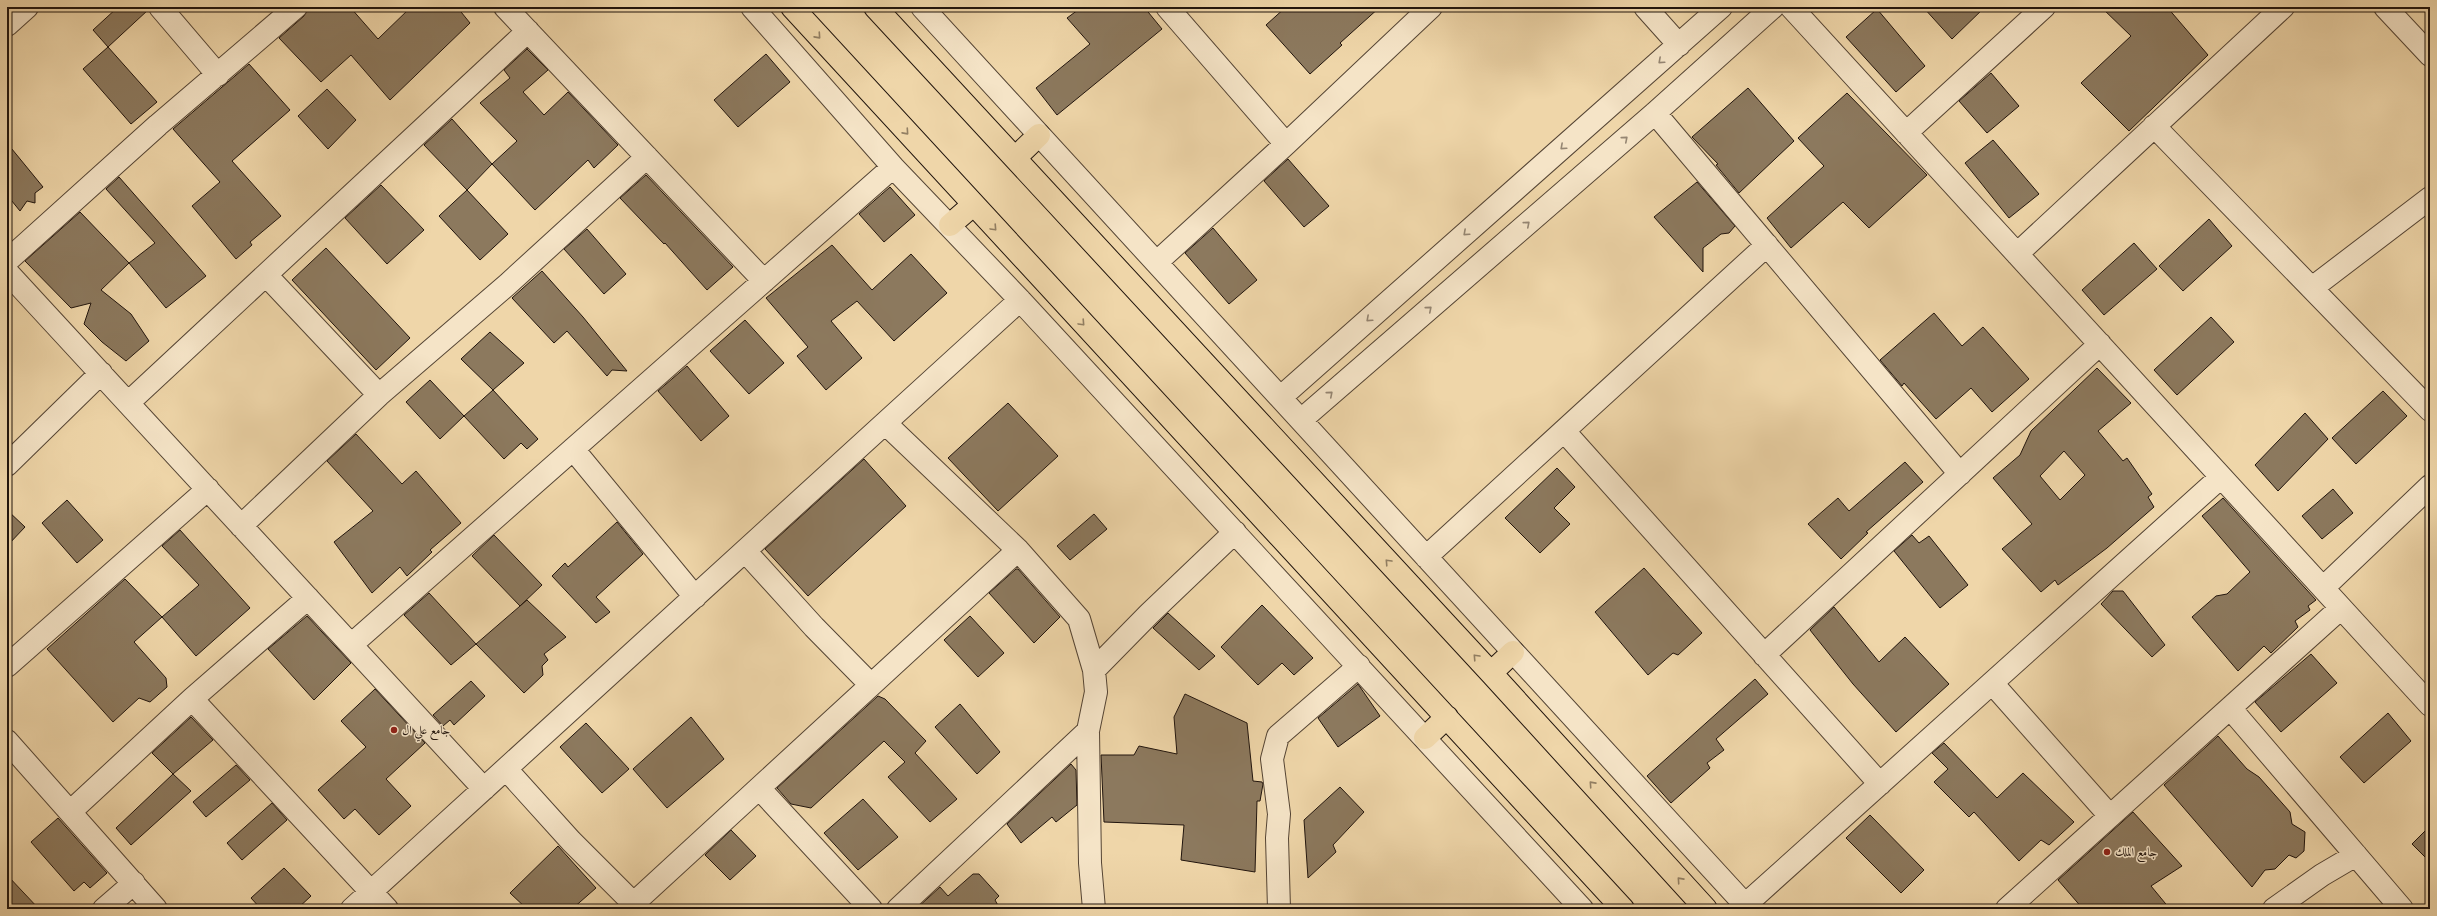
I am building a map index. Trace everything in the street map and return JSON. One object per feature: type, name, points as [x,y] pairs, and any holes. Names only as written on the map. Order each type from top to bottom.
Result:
[{"type":"main road","points":[[792,7],[1623,909]]},
{"type":"main road","points":[[875,7],[1491,673],[1706,909]]},
{"type":"main road","points":[[1015,158],[1039,135]]},
{"type":"main road","points":[[950,225],[973,205]]},
{"type":"main road","points":[[1491,673],[1513,652]]},
{"type":"main road","points":[[1425,738],[1447,717]]},
{"type":"street","points":[[7,25],[27,7]]},
{"type":"street","points":[[160,7],[218,75]]},
{"type":"street","points":[[7,261],[158,125],[296,7]]},
{"type":"street","points":[[505,7],[764,281]]},
{"type":"street","points":[[752,7],[893,167],[1020,300],[1582,909]]},
{"type":"street","points":[[922,7],[1747,907],[1880,784],[2221,477]]},
{"type":"street","points":[[1167,7],[1286,144]]},
{"type":"street","points":[[1157,262],[1286,144],[1430,7]]},
{"type":"street","points":[[1645,7],[1679,45]]},
{"type":"street","points":[[1281,398],[1721,7]]},
{"type":"street","points":[[1301,420],[1655,113],[1773,7]]},
{"type":"street","points":[[1791,7],[2430,705]]},
{"type":"street","points":[[1906,133],[2044,7]]},
{"type":"street","points":[[2017,254],[2283,7]]},
{"type":"street","points":[[2386,7],[2430,55]]},
{"type":"street","points":[[128,403],[528,31]]},
{"type":"street","points":[[1655,113],[1960,474]]},
{"type":"street","points":[[2154,126],[2430,410]]},
{"type":"street","points":[[241,526],[379,396],[508,284],[647,157]]},
{"type":"street","points":[[351,644],[893,167]]},
{"type":"street","points":[[2312,288],[2430,198]]},
{"type":"street","points":[[1426,557],[1767,245]]},
{"type":"street","points":[[7,272],[484,789]]},
{"type":"street","points":[[266,275],[379,396]]},
{"type":"street","points":[[352,909],[1020,300]]},
{"type":"street","points":[[1764,655],[2100,344]]},
{"type":"street","points":[[7,465],[101,373]]},
{"type":"street","points":[[885,423],[1018,550],[1079,619],[1094,670],[1096,692],[1088,730],[1090,863],[1094,909]]},
{"type":"street","points":[[1564,432],[1880,784]]},
{"type":"street","points":[[573,449],[695,597]]},
{"type":"street","points":[[2322,588],[2430,486]]},
{"type":"street","points":[[7,666],[208,489]]},
{"type":"street","points":[[1094,670],[1149,614],[1235,532]]},
{"type":"street","points":[[506,769],[571,841],[637,906],[759,788],[1018,550]]},
{"type":"street","points":[[745,551],[814,627],[871,685]]},
{"type":"street","points":[[70,812],[192,699],[308,598]]},
{"type":"street","points":[[2007,909],[2341,608]]},
{"type":"street","points":[[1279,909],[1277,838],[1279,814],[1272,759],[1278,736],[1359,666]]},
{"type":"street","points":[[1992,683],[2110,816]]},
{"type":"street","points":[[192,699],[387,909]]},
{"type":"street","points":[[2230,708],[2402,909]]},
{"type":"street","points":[[898,909],[1088,730]]},
{"type":"street","points":[[10,751],[70,812],[156,909]]},
{"type":"street","points":[[759,788],[871,909]]},
{"type":"street","points":[[2274,909],[2322,875],[2356,854]]},
{"type":"street","points":[[104,909],[134,884]]},
{"type":"building","points":[[118,7],[148,7],[148,10],[108,47],[93,30]]},
{"type":"building","points":[[308,7],[350,7],[378,39],[411,7],[457,7],[470,23],[390,100],[351,55],[321,82],[279,38],[304,16]]},
{"type":"building","points":[[1082,7],[1144,7],[1162,29],[1057,115],[1036,88],[1090,44],[1067,18]]},
{"type":"building","points":[[1286,7],[1380,7],[1340,43],[1342,45],[1310,74],[1266,25]]},
{"type":"building","points":[[1923,7],[1985,7],[1952,39]]},
{"type":"building","points":[[2101,7],[2167,7],[2208,55],[2129,131],[2081,83],[2131,36]]},
{"type":"building","points":[[1877,9],[1925,66],[1896,92],[1846,37]]},
{"type":"building","points":[[108,47],[157,102],[131,124],[83,69]]},
{"type":"building","points":[[527,49],[548,70],[523,92],[544,115],[568,92],[618,145],[594,168],[588,160],[535,210],[492,164],[517,141],[480,103],[510,78],[504,70]]},
{"type":"building","points":[[766,54],[790,82],[738,127],[714,100]]},
{"type":"building","points":[[249,64],[290,110],[232,161],[281,216],[250,242],[252,245],[236,259],[192,206],[220,182],[173,129]]},
{"type":"building","points":[[1991,73],[2019,106],[1987,133],[1959,101]]},
{"type":"building","points":[[1748,88],[1794,141],[1739,193],[1716,165],[1718,164],[1692,137]]},
{"type":"building","points":[[327,89],[356,120],[328,149],[298,116]]},
{"type":"building","points":[[1847,93],[1927,175],[1869,228],[1843,202],[1791,248],[1767,218],[1824,166],[1798,138]]},
{"type":"building","points":[[452,119],[492,164],[467,190],[424,145]]},
{"type":"building","points":[[1993,140],[2039,194],[2009,218],[1965,163]]},
{"type":"building","points":[[7,143],[43,187],[35,193],[35,203],[27,201],[20,211],[7,195]]},
{"type":"building","points":[[1288,159],[1329,206],[1304,227],[1264,181]]},
{"type":"building","points":[[646,175],[733,267],[707,290],[665,243],[664,244],[620,198]]},
{"type":"building","points":[[119,177],[206,276],[166,308],[129,263],[155,243],[106,189]]},
{"type":"building","points":[[1697,182],[1735,226],[1729,233],[1721,234],[1703,248],[1703,272],[1654,217]]},
{"type":"building","points":[[381,185],[424,230],[387,264],[345,218]]},
{"type":"building","points":[[890,187],[915,215],[884,242],[859,214]]},
{"type":"building","points":[[467,190],[508,234],[480,260],[439,216]]},
{"type":"building","points":[[80,212],[129,263],[101,290],[131,314],[149,341],[126,361],[102,342],[84,324],[91,303],[71,308],[25,261]]},
{"type":"building","points":[[2209,219],[2232,246],[2183,291],[2159,266]]},
{"type":"building","points":[[1213,228],[1257,280],[1229,304],[1185,253]]},
{"type":"building","points":[[587,229],[626,274],[604,294],[564,249]]},
{"type":"building","points":[[2134,243],[2157,269],[2104,315],[2082,290]]},
{"type":"building","points":[[832,245],[872,290],[911,254],[947,293],[894,341],[857,301],[831,321],[862,358],[826,390],[797,356],[808,347],[766,298]]},
{"type":"building","points":[[326,248],[410,338],[376,370],[292,280]]},
{"type":"building","points":[[542,271],[583,317],[627,371],[612,370],[607,376],[567,331],[554,343],[512,298]]},
{"type":"building","points":[[1934,313],[1962,346],[1983,327],[2029,379],[1992,412],[1971,388],[1936,419],[1904,383],[1902,386],[1880,360]]},
{"type":"building","points":[[2211,317],[2234,342],[2177,395],[2154,370]]},
{"type":"building","points":[[745,320],[784,363],[749,394],[710,351]]},
{"type":"building","points":[[490,332],[524,363],[493,390],[461,359]]},
{"type":"building","points":[[687,366],[729,416],[701,441],[658,391]]},
{"type":"building","points":[[2097,368],[2131,403],[2098,431],[2123,461],[2127,458],[2152,494],[2148,497],[2154,507],[2107,548],[2058,585],[2055,580],[2041,592],[2002,549],[2032,524],[1993,478],[2020,455],[2031,431]],"holes":[[[2064,451],[2085,475],[2060,500],[2040,476]]]},
{"type":"building","points":[[430,380],[464,416],[440,439],[406,402]]},
{"type":"building","points":[[493,390],[538,439],[527,449],[521,443],[504,459],[464,416]]},
{"type":"building","points":[[2383,391],[2407,416],[2356,464],[2332,438]]},
{"type":"building","points":[[1008,403],[1058,456],[998,511],[948,458]]},
{"type":"building","points":[[2305,413],[2328,439],[2278,491],[2255,465]]},
{"type":"building","points":[[356,434],[402,484],[416,471],[461,523],[430,550],[432,552],[407,576],[400,567],[372,593],[334,542],[373,511],[327,461]]},
{"type":"building","points":[[864,459],[906,506],[808,596],[765,549]]},
{"type":"building","points":[[1905,462],[1923,482],[1866,532],[1868,533],[1841,559],[1808,524],[1838,498],[1849,511]]},
{"type":"building","points":[[1557,468],[1575,487],[1554,508],[1570,524],[1540,553],[1505,518]]},
{"type":"building","points":[[2333,489],[2353,513],[2322,539],[2302,516]]},
{"type":"building","points":[[2223,498],[2316,600],[2308,606],[2310,610],[2295,621],[2298,627],[2271,653],[2264,646],[2238,671],[2192,617],[2216,596],[2227,594],[2250,572],[2202,516]]},
{"type":"building","points":[[67,500],[103,540],[77,563],[42,523]]},
{"type":"building","points":[[7,510],[25,527],[7,546]]},
{"type":"building","points":[[1094,514],[1107,529],[1070,560],[1057,546]]},
{"type":"building","points":[[617,522],[643,554],[596,597],[610,612],[596,623],[552,576],[565,563],[568,567]]},
{"type":"building","points":[[180,530],[250,608],[196,656],[162,617],[199,585],[162,546]]},
{"type":"building","points":[[494,535],[542,585],[520,606],[472,556]]},
{"type":"building","points":[[1912,535],[1919,543],[1929,536],[1968,585],[1940,608],[1894,551]]},
{"type":"building","points":[[1644,568],[1702,633],[1678,655],[1673,653],[1648,675],[1595,612]]},
{"type":"building","points":[[1016,569],[1018,569],[1060,617],[1034,643],[989,593]]},
{"type":"building","points":[[125,579],[162,617],[134,642],[166,678],[167,687],[150,702],[139,698],[113,722],[47,649]]},
{"type":"building","points":[[2113,591],[2123,591],[2165,645],[2152,657],[2101,604]]},
{"type":"building","points":[[429,593],[476,644],[451,665],[404,615]]},
{"type":"building","points":[[527,600],[566,637],[544,654],[548,660],[542,666],[543,675],[524,693],[476,644]]},
{"type":"building","points":[[1262,605],[1313,658],[1294,675],[1282,663],[1258,685],[1221,647]]},
{"type":"building","points":[[1834,607],[1879,662],[1905,637],[1949,684],[1896,732],[1853,684],[1810,630]]},
{"type":"building","points":[[1168,613],[1215,656],[1199,670],[1153,628]]},
{"type":"building","points":[[307,616],[351,663],[314,700],[268,649]]},
{"type":"building","points":[[970,616],[1004,653],[978,677],[944,640]]},
{"type":"building","points":[[2311,654],[2337,683],[2281,732],[2255,702]]},
{"type":"building","points":[[1755,679],[1768,694],[1716,739],[1724,750],[1707,763],[1710,768],[1671,803],[1647,776]]},
{"type":"building","points":[[471,681],[485,696],[454,725],[450,720],[443,726],[433,715]]},
{"type":"building","points":[[1358,684],[1380,716],[1338,747],[1318,718]]},
{"type":"building","points":[[375,689],[425,743],[386,779],[411,806],[379,835],[355,809],[344,819],[318,790],[366,747],[341,721]]},
{"type":"building","points":[[1185,694],[1247,723],[1253,781],[1262,782],[1263,784],[1260,801],[1257,801],[1255,872],[1181,860],[1184,825],[1104,822],[1101,755],[1134,755],[1139,746],[1177,754],[1174,717]]},
{"type":"building","points":[[878,696],[885,699],[926,741],[915,753],[957,799],[930,822],[888,777],[905,762],[884,741],[811,808],[791,804],[777,788]]},
{"type":"building","points":[[960,704],[1000,752],[977,774],[935,727]]},
{"type":"building","points":[[2388,713],[2411,741],[2364,783],[2340,757]]},
{"type":"building","points":[[191,717],[213,740],[173,774],[152,753]]},
{"type":"building","points":[[691,717],[724,759],[667,808],[633,769]]},
{"type":"building","points":[[586,723],[629,769],[602,793],[560,747]]},
{"type":"building","points":[[2218,736],[2247,769],[2259,777],[2290,812],[2292,824],[2305,832],[2304,851],[2296,858],[2289,855],[2275,869],[2265,870],[2252,887],[2164,785]]},
{"type":"building","points":[[1944,743],[1997,798],[2023,773],[2074,822],[2049,845],[2041,840],[2019,861],[1974,812],[1969,817],[1934,782],[1948,769],[1932,753]]},
{"type":"building","points":[[1071,764],[1076,770],[1077,805],[1056,822],[1052,817],[1021,843],[1007,824]]},
{"type":"building","points":[[236,765],[250,780],[206,817],[193,802]]},
{"type":"building","points":[[173,774],[191,791],[131,845],[116,828]]},
{"type":"building","points":[[1340,787],[1364,812],[1333,845],[1336,852],[1308,878],[1304,820]]},
{"type":"building","points":[[863,799],[898,837],[858,870],[824,833]]},
{"type":"building","points":[[272,803],[287,820],[242,860],[227,843]]},
{"type":"building","points":[[2133,812],[2182,866],[2151,886],[2170,909],[2083,909],[2058,880]]},
{"type":"building","points":[[1870,815],[1924,870],[1901,893],[1846,838]]},
{"type":"building","points":[[58,818],[107,873],[90,888],[84,882],[74,891],[31,842]]},
{"type":"building","points":[[2430,826],[2430,862],[2412,844]]},
{"type":"building","points":[[731,830],[756,856],[730,880],[705,855]]},
{"type":"building","points":[[558,846],[596,888],[572,909],[527,909],[510,893]]},
{"type":"building","points":[[284,868],[311,896],[297,909],[261,909],[251,898]]},
{"type":"building","points":[[973,874],[979,874],[999,896],[995,900],[1000,909],[916,909],[940,887],[948,896]]},
{"type":"building","points":[[7,875],[39,909],[7,909]]},
{"type":"place","name":"جامع علي ال","points":[[394,730]]},
{"type":"place","name":"جامع الملك","points":[[2107,852]]}]
